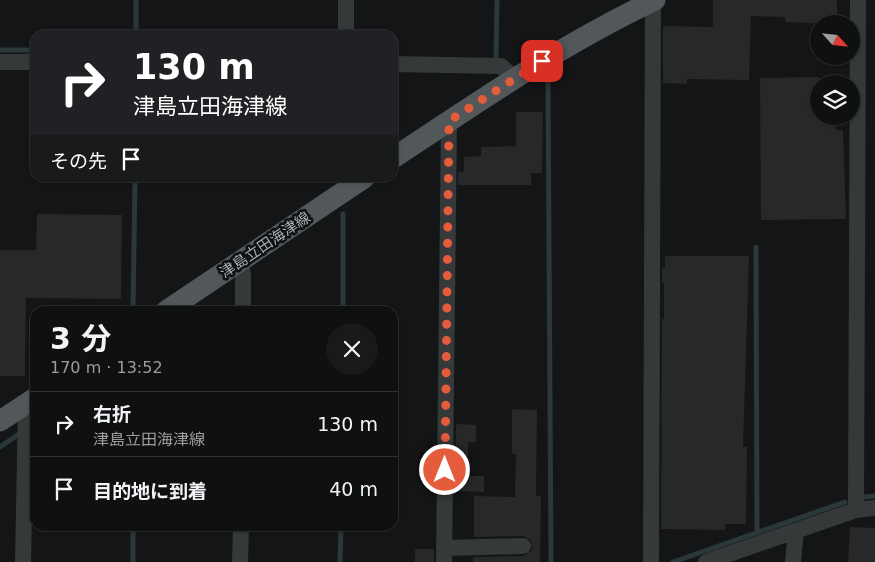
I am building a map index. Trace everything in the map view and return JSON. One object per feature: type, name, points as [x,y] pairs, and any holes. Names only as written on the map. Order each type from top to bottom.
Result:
[{"type":"main road","points":[[398,155],[514,78],[585,35],[654,0]]},
{"type":"main road","name":"津島立田海津線","points":[[174,306],[241,262],[346,184]]},
{"type":"main road","points":[[0,421],[30,401]]},
{"type":"street","points":[[346,0],[346,30]]},
{"type":"street","points":[[651,562],[654,0]]},
{"type":"street","points":[[856,510],[858,0]]},
{"type":"street","points":[[0,62],[30,62]]},
{"type":"street","points":[[398,64],[501,66],[514,78]]},
{"type":"street","points":[[449,121],[444,555],[523,546]]},
{"type":"street","points":[[241,262],[243,306]]},
{"type":"street","points":[[23,562],[30,401]]},
{"type":"street","points":[[706,562],[856,510],[875,508]]},
{"type":"street","points":[[240,562],[241,531]]},
{"type":"street","points":[[793,562],[796,531]]},
{"type":"building","points":[[713,0],[837,0],[837,15],[810,15],[810,23],[785,22],[785,17],[751,16],[749,80],[687,79],[687,84],[663,83],[663,26],[713,27]]},
{"type":"building","points":[[810,77],[810,125],[836,125],[836,130],[843,130],[846,219],[761,220],[760,78]]},
{"type":"building","points":[[516,112],[543,112],[542,173],[531,173],[531,185],[458,185],[458,172],[464,172],[464,157],[481,156],[481,147],[516,146]]},
{"type":"building","points":[[37,214],[122,215],[121,299],[26,298],[25,376],[0,376],[0,250],[36,250]]},
{"type":"building","points":[[665,256],[749,256],[743,447],[747,447],[746,524],[725,524],[725,530],[661,529],[662,319],[664,319],[662,268],[665,268]]},
{"type":"building","points":[[512,409],[537,410],[536,496],[541,496],[540,562],[473,562],[473,557],[523,556],[532,550],[531,540],[523,536],[474,537],[474,496],[515,497],[516,454],[512,454]]},
{"type":"building","points":[[456,424],[476,425],[476,442],[468,442],[468,476],[484,476],[484,492],[455,491]]},
{"type":"building","points":[[850,527],[875,528],[875,562],[848,562]]},
{"type":"building","points":[[415,549],[434,549],[434,562],[415,562]]},
{"type":"waterway","points":[[136,0],[136,30]]},
{"type":"waterway","points":[[496,57],[497,0]]},
{"type":"waterway","points":[[0,50],[30,50]]},
{"type":"waterway","points":[[548,79],[551,562]]},
{"type":"waterway","points":[[133,306],[135,182]]},
{"type":"waterway","points":[[343,214],[343,306]]},
{"type":"waterway","points":[[756,247],[757,533]]},
{"type":"waterway","points":[[0,447],[19,434]]},
{"type":"waterway","points":[[864,497],[875,496]]},
{"type":"waterway","points":[[673,562],[845,502]]},
{"type":"waterway","points":[[133,531],[133,562]]},
{"type":"waterway","points":[[340,562],[341,531]]},
{"type":"route","points":[[445,470],[449,121],[542,61]]}]
